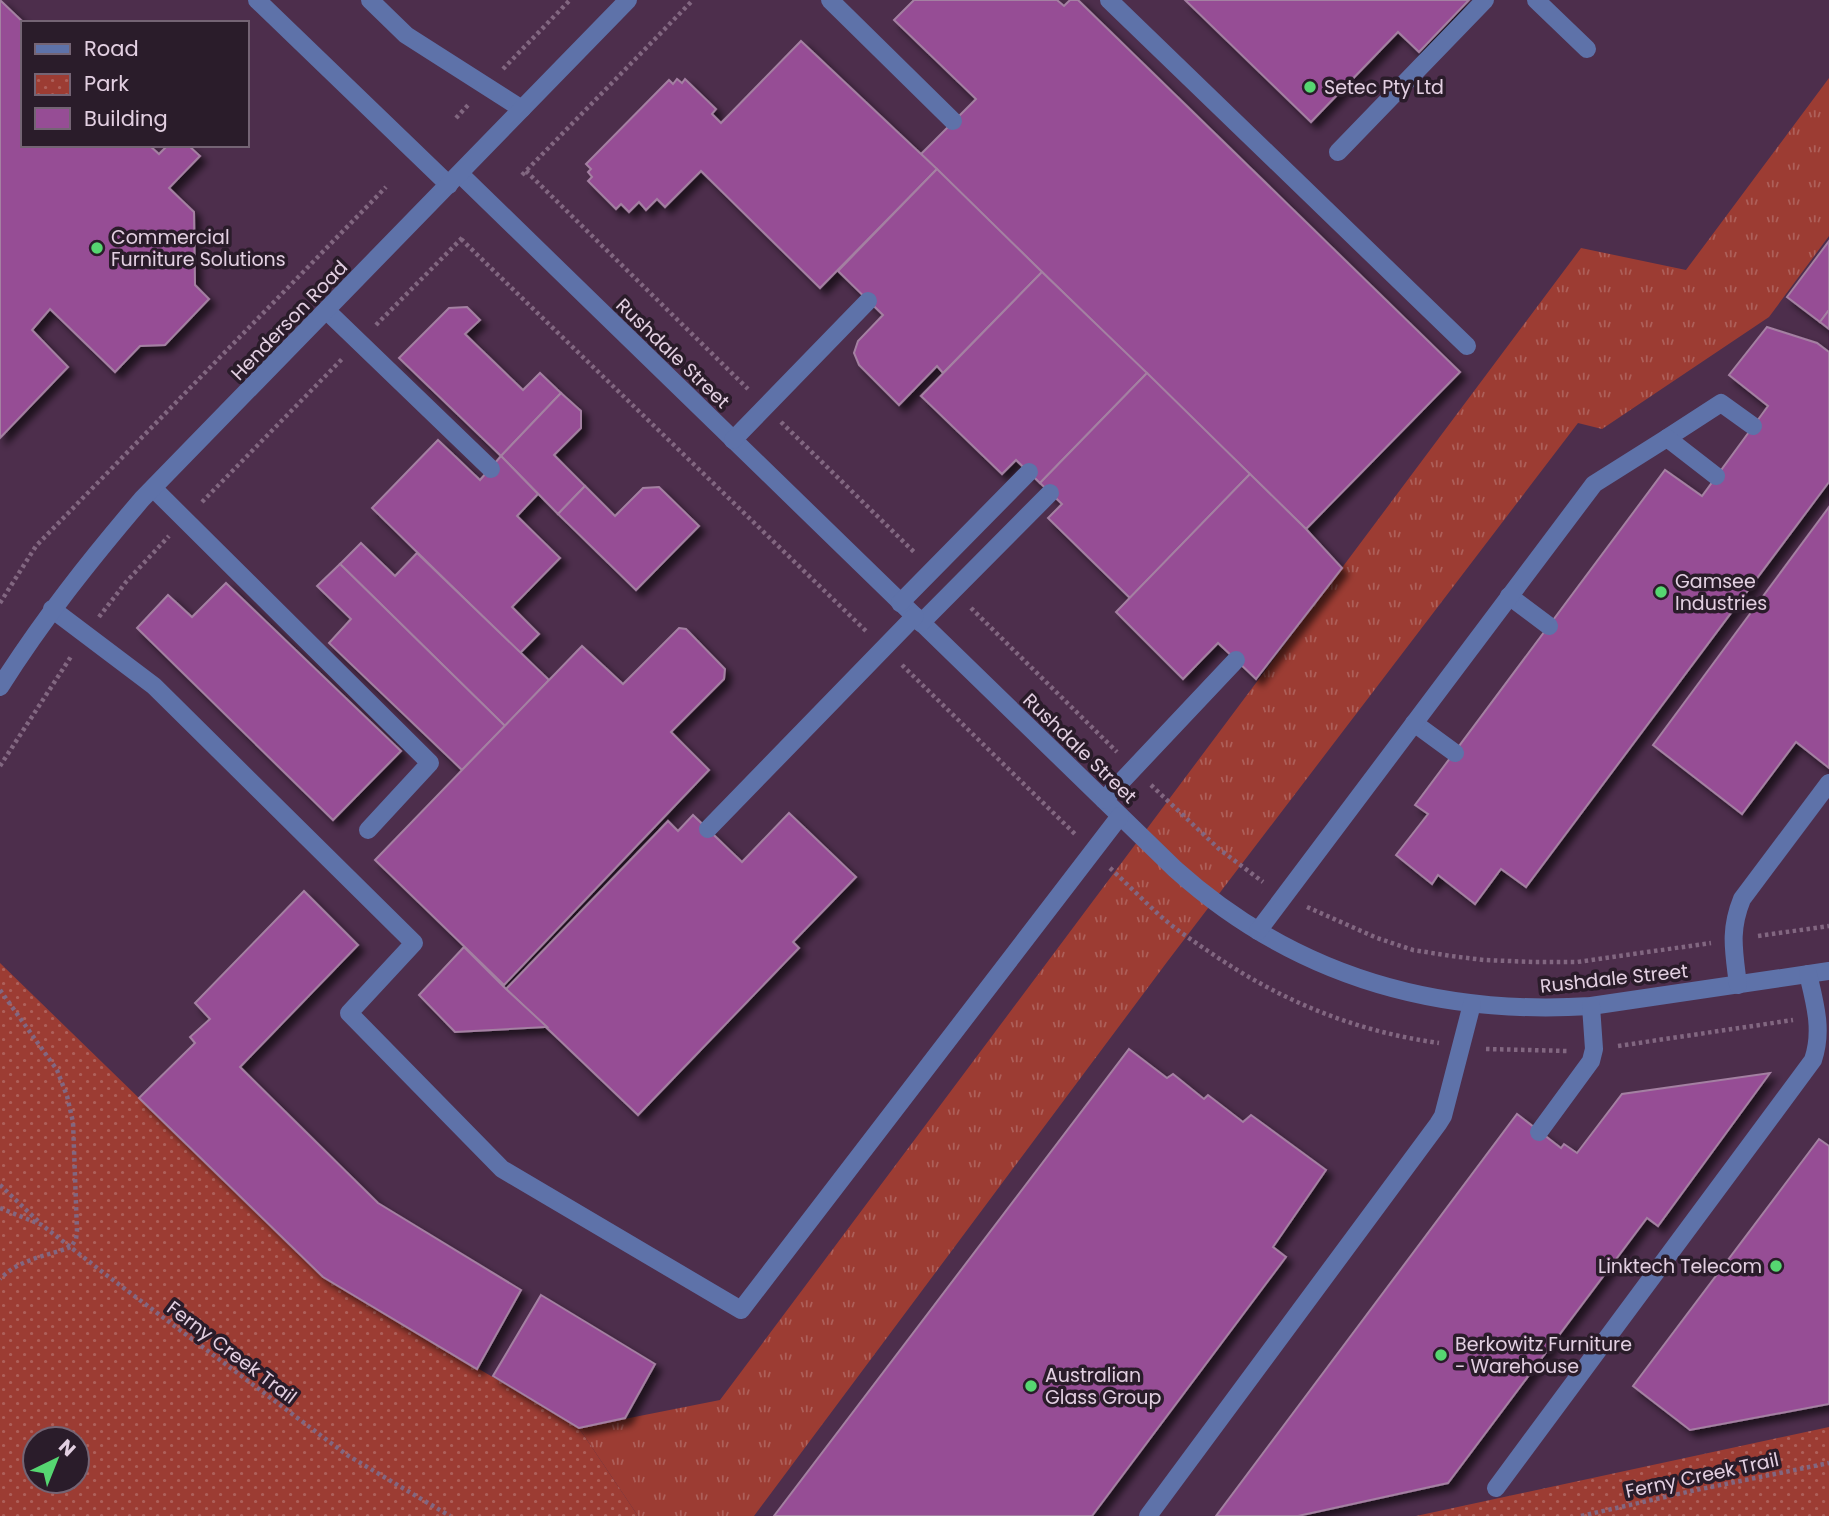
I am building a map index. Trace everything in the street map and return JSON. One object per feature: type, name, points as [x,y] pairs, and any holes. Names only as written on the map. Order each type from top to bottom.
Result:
[{"type":"street","name":"Rushdale Street","points":[[257,0],[455,179],[733,440],[1195,887],[1277,943],[1320,964],[1363,980],[1412,993],[1472,1004],[1524,1008],[1591,1006],[1829,971]]},
{"type":"street","points":[[370,0],[406,35],[522,109]]},
{"type":"street","points":[[830,0],[953,121]]},
{"type":"street","points":[[1109,0],[1467,346]]},
{"type":"street","points":[[1338,152],[1485,0]]},
{"type":"street","points":[[1536,0],[1587,49]]},
{"type":"street","name":"Henderson Road","points":[[0,687],[52,609],[91,559],[153,489],[522,109],[616,4]]},
{"type":"street","points":[[733,440],[868,301]]},
{"type":"street","points":[[327,311],[491,469]]},
{"type":"street","points":[[1258,931],[1594,484],[1721,402],[1753,426]]},
{"type":"street","points":[[1667,438],[1716,476]]},
{"type":"street","points":[[900,603],[1029,472]]},
{"type":"street","points":[[153,489],[430,763],[369,830]]},
{"type":"street","points":[[708,829],[918,620],[953,591],[1050,492]]},
{"type":"street","points":[[1509,596],[1549,626]]},
{"type":"street","points":[[52,609],[154,686],[414,943],[349,1013],[502,1169],[741,1310],[1120,816]]},
{"type":"street","points":[[1104,800],[1236,660]]},
{"type":"street","points":[[1414,723],[1455,753]]},
{"type":"street","points":[[1738,985],[1732,940],[1742,899],[1829,783]]},
{"type":"street","points":[[1496,1488],[1813,1059],[1817,1048],[1818,1023],[1808,974]]},
{"type":"street","points":[[1148,1516],[1438,1124],[1443,1116],[1472,1004]]},
{"type":"street","points":[[1539,1132],[1591,1060],[1594,1049],[1591,1006]]},
{"type":"path","points":[[456,118],[570,0]]},
{"type":"path","points":[[693,0],[524,173],[933,570]]},
{"type":"path","points":[[0,603],[36,546],[386,187]]},
{"type":"path","points":[[0,766],[86,634],[126,582],[464,236]]},
{"type":"path","points":[[953,591],[1219,849],[1258,880],[1322,915],[1377,938],[1413,950],[1472,959],[1577,962],[1829,926]]},
{"type":"path","points":[[0,990],[57,1070],[67,1096],[73,1122],[77,1231],[71,1247],[25,1262],[0,1279]]},
{"type":"path","points":[[0,1185],[42,1225]]},
{"type":"path","name":"Ferny Creek Trail","points":[[0,1208],[42,1225],[347,1454],[450,1516]]},
{"type":"path","name":"Ferny Creek Trail","points":[[1581,1516],[1696,1489],[1829,1463]]},
{"type":"green space","points":[[1829,78],[1829,236],[1769,317],[1602,429],[1578,423],[1167,962],[754,1516],[638,1516],[579,1428],[720,1400],[1581,248],[1686,270]]},
{"type":"green space","points":[[0,963],[323,1277],[579,1428],[638,1516],[0,1516]]},
{"type":"green space","points":[[1829,1427],[1829,1516],[1416,1516]]},
{"type":"building","name":"Commercial Furniture Solutions","points":[[0,0],[22,21],[21,147],[151,147],[159,154],[166,147],[190,147],[200,156],[169,188],[194,212],[195,285],[209,299],[165,345],[140,346],[115,372],[50,309],[32,330],[68,367],[0,438]]},
{"type":"building","points":[[914,0],[1057,0],[1064,6],[1070,0],[1078,0],[1460,372],[1306,529],[921,154],[976,99],[894,20]]},
{"type":"building","name":"Setec Pty Ltd","points":[[1185,0],[1469,0],[1419,52],[1398,32],[1311,122]]},
{"type":"building","points":[[801,41],[937,169],[820,288],[701,171],[665,207],[657,199],[646,210],[639,202],[629,212],[621,204],[616,209],[588,181],[592,177],[588,172],[591,169],[586,164],[669,80],[673,84],[677,79],[682,83],[685,79],[716,109],[712,114],[721,123]]},
{"type":"building","points":[[937,169],[1042,272],[943,373],[937,366],[899,405],[859,365],[854,353],[858,341],[883,315],[838,271]]},
{"type":"building","points":[[1829,241],[1829,310],[1820,322],[1787,297]]},
{"type":"building","points":[[1042,272],[1147,373],[1040,483],[1016,460],[1002,474],[921,396]]},
{"type":"building","points":[[467,307],[480,320],[465,334],[523,390],[540,373],[561,393],[501,456],[399,358],[449,308]]},
{"type":"building","points":[[1829,310],[1829,329],[1820,322]]},
{"type":"building","name":"Gamsee Industries","points":[[1767,327],[1817,343],[1829,352],[1829,482],[1526,887],[1501,869],[1475,904],[1438,875],[1432,884],[1396,855],[1428,814],[1415,805],[1665,470],[1702,496],[1768,406],[1729,375]]},
{"type":"building","points":[[1147,373],[1250,474],[1130,598],[1048,518],[1062,504],[1040,483]]},
{"type":"building","points":[[561,393],[581,411],[581,428],[554,455],[585,486],[558,514],[501,456]]},
{"type":"building","points":[[438,440],[480,480],[501,456],[538,494],[517,516],[560,558],[512,607],[539,634],[520,653],[372,508]]},
{"type":"building","points":[[1250,474],[1342,568],[1256,679],[1218,643],[1183,679],[1116,612]]},
{"type":"building","points":[[585,486],[615,516],[643,488],[659,487],[699,526],[636,590],[558,514]]},
{"type":"building","name":"Gamsee Industries","points":[[1829,507],[1829,768],[1796,742],[1742,814],[1653,745]]},
{"type":"building","points":[[361,543],[395,576],[417,553],[549,680],[505,726],[340,564]]},
{"type":"building","points":[[340,564],[505,726],[462,770],[329,643],[351,619],[317,586]]},
{"type":"building","points":[[226,583],[401,751],[333,820],[137,628],[168,595],[192,617]]},
{"type":"building","points":[[679,628],[686,629],[725,669],[724,679],[671,732],[709,770],[504,985],[375,860],[582,646],[623,684]]},
{"type":"building","points":[[789,813],[856,877],[793,942],[799,948],[638,1115],[506,989],[668,821],[678,831],[693,815],[742,862]]},
{"type":"building","points":[[304,891],[358,945],[240,1067],[378,1203],[521,1290],[477,1369],[323,1277],[139,1098],[195,1043],[190,1037],[210,1019],[195,1003]]},
{"type":"building","points":[[464,947],[547,1027],[455,1032],[419,995]]},
{"type":"building","name":"Australian Glass Group","points":[[1129,1049],[1167,1078],[1173,1074],[1204,1099],[1208,1095],[1243,1122],[1251,1115],[1326,1170],[1273,1247],[1286,1257],[1092,1516],[774,1516]]},
{"type":"building","name":"Berkowitz Furniture - Warehouse","points":[[1770,1073],[1658,1226],[1647,1218],[1448,1483],[1298,1516],[1216,1516],[1517,1114],[1561,1148],[1564,1144],[1577,1153],[1622,1094]]},
{"type":"building","name":"Linktech Telecom","points":[[1819,1139],[1829,1146],[1829,1404],[1690,1430],[1633,1386]]},
{"type":"building","points":[[541,1295],[655,1364],[625,1418],[579,1428],[493,1376]]},
{"type":"place","name":"Setec Pty Ltd","points":[[1310,87]]},
{"type":"place","name":"Commercial Furniture Solutions","points":[[97,248]]},
{"type":"place","name":"Gamsee Industries","points":[[1661,592]]},
{"type":"place","name":"Linktech Telecom","points":[[1776,1266]]},
{"type":"place","name":"Berkowitz Furniture - Warehouse","points":[[1441,1355]]},
{"type":"place","name":"Australian Glass Group","points":[[1031,1386]]}]
